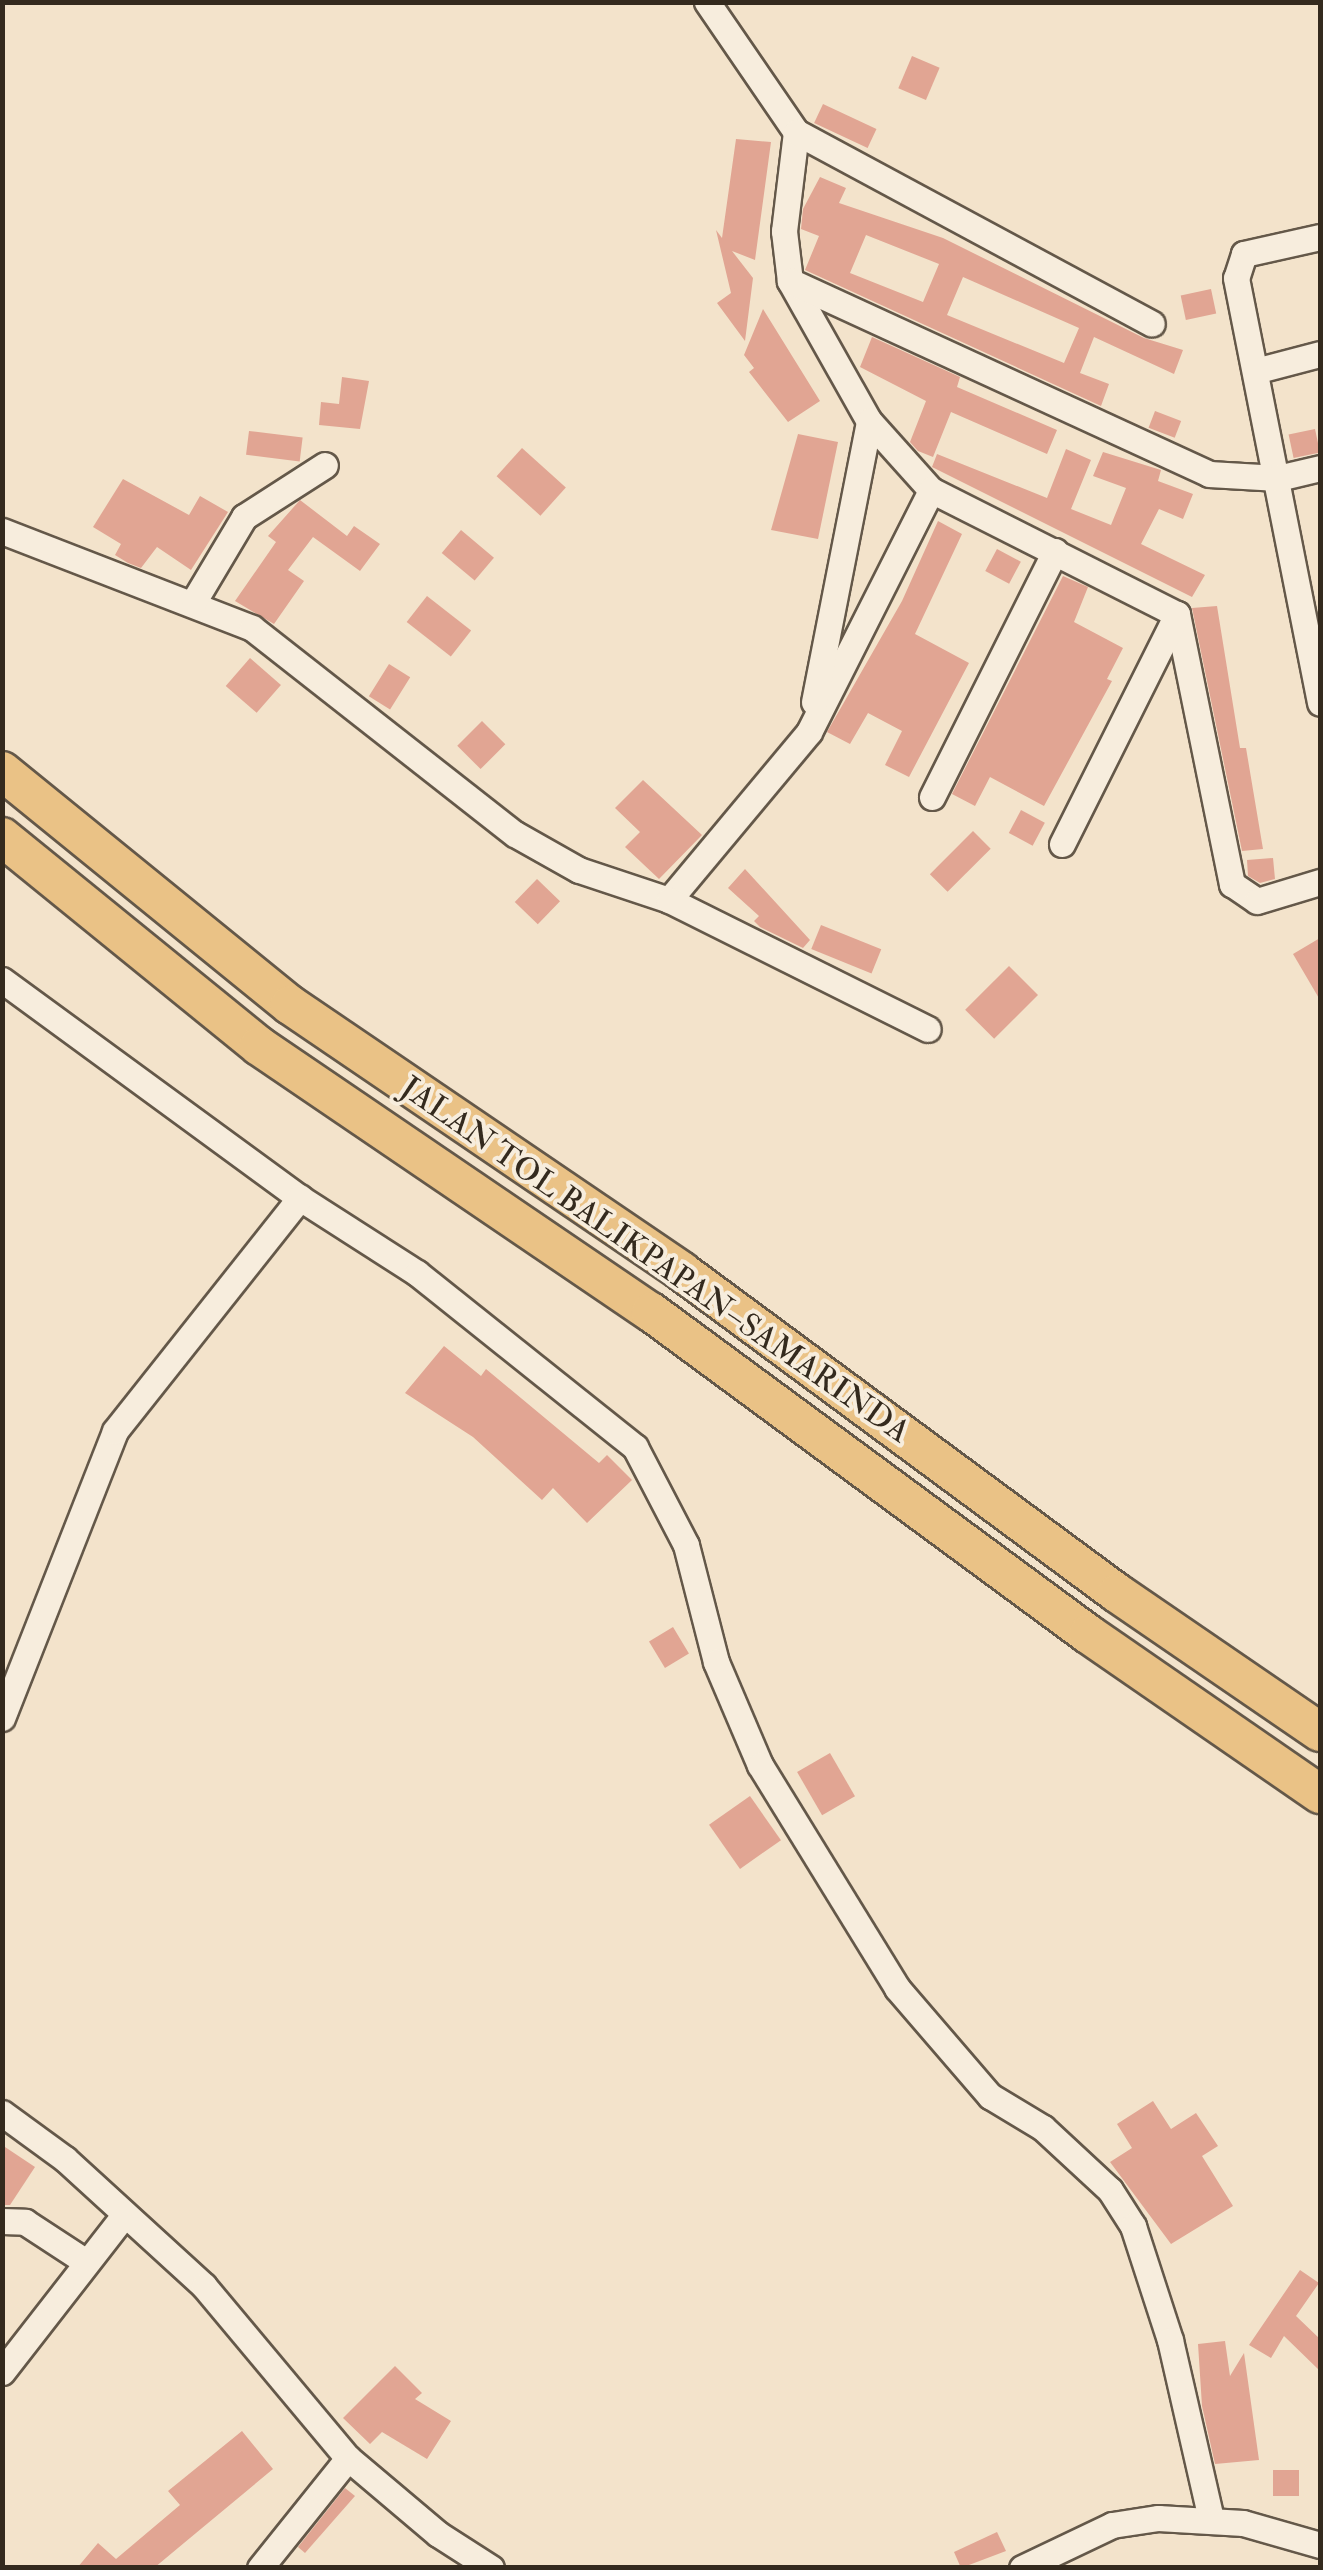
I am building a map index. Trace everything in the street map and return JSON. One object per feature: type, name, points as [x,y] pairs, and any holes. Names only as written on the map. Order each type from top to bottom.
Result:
[{"type":"highway","name":"JALAN TOL BALIKPAPAN–SAMARINDA","points":[[2,771],[290,1005],[681,1270],[1118,1593],[1320,1732]]},
{"type":"highway","name":"JALAN TOL BALIKPAPAN–SAMARINDA","points":[[2,837],[259,1046],[651,1312],[1088,1634],[1320,1794]]},
{"type":"street","points":[[707,2],[796,132],[1152,324]]},
{"type":"street","points":[[796,132],[784,232],[790,282],[869,421],[931,490],[1177,614]]},
{"type":"street","points":[[1320,237],[1254,250],[1237,262],[1278,478],[1312,597],[1320,703]]},
{"type":"street","points":[[790,282],[1184,464],[1229,478],[1278,478],[1320,468]]},
{"type":"street","points":[[1256,371],[1320,354]]},
{"type":"street","points":[[809,732],[869,421]]},
{"type":"street","points":[[194,602],[244,517],[325,465]]},
{"type":"street","points":[[669,900],[809,732],[931,490]]},
{"type":"street","points":[[2,531],[194,602],[252,628],[515,834],[579,870],[669,900],[928,1029]]},
{"type":"street","points":[[932,797],[1055,551]]},
{"type":"street","points":[[1062,844],[1177,614]]},
{"type":"street","points":[[1177,614],[1232,884],[1257,901],[1320,882]]},
{"type":"street","points":[[2,980],[300,1198],[417,1273],[635,1447],[686,1545],[716,1662],[760,1765],[897,1988],[990,2096],[1043,2128],[1110,2190],[1133,2226],[1170,2340],[1211,2519]]},
{"type":"street","points":[[2,1718],[115,1431],[300,1198]]},
{"type":"street","points":[[2,2112],[204,2286],[348,2458],[438,2534],[491,2568]]},
{"type":"street","points":[[2,2372],[84,2260],[125,2214]]},
{"type":"street","points":[[2,2220],[25,2222],[84,2260]]},
{"type":"street","points":[[260,2568],[348,2458]]},
{"type":"street","points":[[1022,2568],[1112,2525],[1211,2519],[1320,2545]]},
{"type":"building","points":[[912,56],[940,68],[926,100],[898,88]]},
{"type":"building","points":[[823,104],[876,129],[868,148],[814,123]]},
{"type":"building","points":[[736,139],[771,142],[755,260],[732,251],[753,278],[745,341],[717,303],[731,293],[716,230],[722,238]]},
{"type":"building","points":[[820,177],[846,188],[839,203],[943,238],[1144,338],[1183,350],[1174,374],[1094,337],[1080,373],[1109,384],[1101,406],[805,270],[819,236],[801,229],[803,209]],"holes":[[[866,235],[939,264],[923,302],[850,273]],[[963,277],[1079,328],[1064,363],[947,315]]]},
{"type":"building","points":[[1211,289],[1216,313],[1186,320],[1181,295]]},
{"type":"building","points":[[763,309],[820,401],[788,422],[749,372],[754,368],[744,355]]},
{"type":"building","points":[[872,337],[960,377],[957,387],[1057,430],[1047,454],[951,412],[933,457],[918,451],[910,442],[926,401],[860,367]]},
{"type":"building","points":[[342,377],[369,381],[360,429],[319,425],[321,402],[339,404]]},
{"type":"building","points":[[1155,411],[1181,421],[1175,438],[1149,428]]},
{"type":"building","points":[[1315,429],[1320,452],[1294,458],[1289,435]]},
{"type":"building","points":[[249,431],[303,438],[300,461],[246,455]]},
{"type":"building","points":[[798,434],[838,442],[818,539],[771,530]]},
{"type":"building","points":[[522,448],[566,487],[540,516],[497,476]]},
{"type":"building","points":[[1066,449],[1091,460],[1071,509],[1111,525],[1126,488],[1093,476],[1103,452],[1161,470],[1158,481],[1193,494],[1183,519],[1159,509],[1141,544],[1205,575],[1192,597],[932,467],[937,454],[1047,498]]},
{"type":"building","points":[[123,479],[189,515],[200,496],[228,512],[191,570],[157,547],[141,568],[128,563],[115,555],[121,544],[93,527]]},
{"type":"building","points":[[300,500],[347,536],[354,526],[380,544],[360,571],[313,537],[288,570],[304,581],[274,624],[235,601],[276,542],[268,536]]},
{"type":"building","points":[[938,521],[962,534],[915,634],[969,663],[909,777],[885,765],[902,731],[868,713],[850,744],[827,732],[902,601]]},
{"type":"building","points":[[461,530],[494,558],[475,581],[442,553]]},
{"type":"building","points":[[997,549],[1021,562],[1009,584],[985,571]]},
{"type":"building","points":[[1063,576],[1088,587],[1074,622],[1123,648],[1107,679],[1112,681],[1044,806],[990,777],[975,806],[952,794]]},
{"type":"building","points":[[427,596],[471,630],[451,656],[407,622]]},
{"type":"building","points":[[1217,606],[1240,748],[1246,748],[1263,849],[1242,851],[1192,608]]},
{"type":"building","points":[[250,658],[281,685],[257,713],[226,686]]},
{"type":"building","points":[[389,664],[410,677],[390,709],[369,696]]},
{"type":"building","points":[[482,721],[505,744],[481,769],[457,746]]},
{"type":"building","points":[[643,780],[702,835],[659,879],[625,847],[640,832],[615,808]]},
{"type":"building","points":[[1021,810],[1045,823],[1033,846],[1009,833]]},
{"type":"building","points":[[973,831],[991,849],[948,892],[930,874]]},
{"type":"building","points":[[1273,858],[1275,879],[1260,883],[1248,876],[1247,860]]},
{"type":"building","points":[[745,869],[810,940],[803,948],[760,927],[754,921],[759,916],[728,888]]},
{"type":"building","points":[[537,879],[560,901],[538,924],[515,902]]},
{"type":"building","points":[[821,925],[881,949],[872,973],[811,949]]},
{"type":"building","points":[[1320,938],[1320,1000],[1293,954]]},
{"type":"building","points":[[1009,966],[1038,995],[994,1039],[965,1010]]},
{"type":"building","points":[[444,1346],[481,1376],[486,1369],[599,1463],[607,1455],[632,1480],[587,1523],[553,1488],[542,1500],[473,1437],[405,1393]]},
{"type":"building","points":[[673,1627],[689,1654],[665,1668],[649,1641]]},
{"type":"building","points":[[830,1753],[855,1796],[822,1815],[797,1772]]},
{"type":"building","points":[[750,1796],[781,1840],[740,1869],[709,1825]]},
{"type":"building","points":[[1153,2101],[1171,2129],[1196,2113],[1218,2146],[1202,2156],[1233,2206],[1171,2244],[1110,2162],[1132,2148],[1117,2124]]},
{"type":"building","points":[[2,2145],[35,2167],[10,2205],[2,2205]]},
{"type":"building","points":[[1300,2270],[1319,2283],[1296,2316],[1320,2339],[1320,2371],[1284,2336],[1271,2358],[1249,2345]]},
{"type":"building","points":[[1225,2341],[1230,2376],[1244,2353],[1259,2460],[1215,2464],[1202,2406],[1198,2344]]},
{"type":"building","points":[[395,2366],[422,2393],[415,2399],[451,2421],[427,2459],[382,2432],[370,2444],[343,2418]]},
{"type":"building","points":[[242,2431],[273,2469],[154,2568],[77,2568],[98,2543],[116,2559],[180,2505],[168,2491]]},
{"type":"building","points":[[1273,2470],[1299,2470],[1299,2496],[1273,2496]]},
{"type":"building","points":[[345,2488],[355,2496],[305,2553],[298,2547]]},
{"type":"building","points":[[997,2532],[1006,2551],[961,2568],[954,2552]]}]
